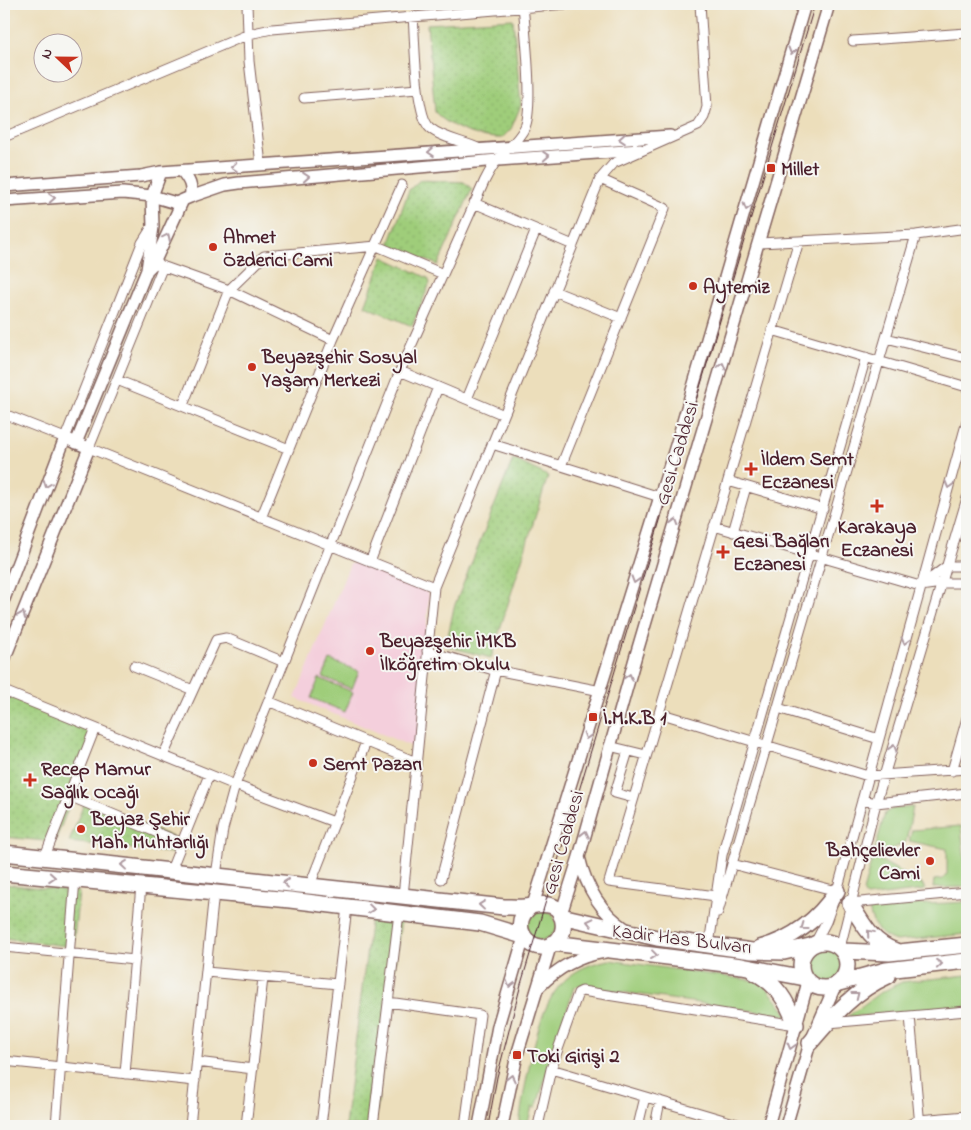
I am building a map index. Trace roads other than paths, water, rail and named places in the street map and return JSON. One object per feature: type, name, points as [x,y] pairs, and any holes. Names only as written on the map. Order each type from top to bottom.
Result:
[{"type":"highway","points":[[4,853],[504,907],[532,906],[540,903],[550,905],[561,915],[562,932],[552,944],[538,946],[524,936],[480,923],[214,892],[4,873]]},
{"type":"highway","points":[[746,950],[775,943],[802,929],[823,911],[837,891]]},
{"type":"highway","points":[[850,903],[875,939],[900,952]]},
{"type":"highway","points":[[524,936],[520,927],[522,917],[532,906]]},
{"type":"highway","name":"Kadir Has Bulvarı","points":[[561,915],[631,933],[746,950],[784,952],[812,945]]},
{"type":"highway","points":[[967,945],[900,952],[842,950],[826,941],[812,945],[801,961],[806,980],[824,988],[872,973],[967,962]]},
{"type":"highway","name":"Kadir Has Bulvarı","points":[[552,944],[621,950],[742,966],[806,980]]},
{"type":"highway","points":[[837,984],[848,968],[842,950]]},
{"type":"highway","points":[[742,966],[774,985],[783,997],[796,1025]]},
{"type":"highway","points":[[810,1043],[845,1003],[862,990],[880,979],[911,967]]},
{"type":"main road","name":"Gesi Caddesi","points":[[532,906],[601,691],[660,497],[805,4]]},
{"type":"main road","name":"Gesi Caddesi","points":[[561,915],[580,856],[609,746],[829,4]]},
{"type":"main road","points":[[4,186],[480,148],[670,136]]},
{"type":"main road","points":[[4,201],[123,193],[152,196],[176,203],[225,185],[239,183],[498,160],[640,150]]},
{"type":"main road","points":[[155,267],[152,196],[161,172]]},
{"type":"main road","points":[[76,443],[186,199],[191,184],[182,172]]},
{"type":"main road","points":[[4,599],[65,438],[90,448],[4,660]]},
{"type":"main road","points":[[580,856],[584,875],[595,899],[609,916],[631,933]]},
{"type":"main road","points":[[479,1126],[498,1026],[524,936]]},
{"type":"main road","points":[[502,1126],[516,1055],[552,944]]},
{"type":"main road","points":[[538,989],[553,974],[576,960],[593,954],[621,950]]},
{"type":"main road","points":[[768,1126],[796,1025],[806,980]]},
{"type":"main road","points":[[786,1126],[810,1043],[837,984]]},
{"type":"street","points":[[248,4],[261,165]]},
{"type":"street","points":[[4,137],[249,34],[272,29],[523,5],[566,4]]},
{"type":"street","points":[[403,896],[434,587],[600,180],[614,163],[670,136],[698,126],[706,112],[700,4]]},
{"type":"street","points":[[216,875],[224,829],[235,785],[400,371],[484,182],[498,160],[512,146],[525,127],[528,115],[523,5]]},
{"type":"street","points":[[413,16],[418,89],[424,120],[427,125],[442,135],[480,148]]},
{"type":"street","points":[[853,41],[967,33]]},
{"type":"street","points":[[304,98],[418,89]]},
{"type":"street","points":[[561,466],[665,208],[600,180]]},
{"type":"street","points":[[261,518],[333,340],[377,246],[402,185]]},
{"type":"street","points":[[474,203],[573,245]]},
{"type":"street","points":[[4,414],[65,438],[142,243],[153,227]]},
{"type":"street","points":[[759,243],[916,235],[967,228]]},
{"type":"street","points":[[467,399],[536,230]]},
{"type":"street","points":[[709,945],[916,235]]},
{"type":"street","points":[[716,896],[609,882],[798,241]]},
{"type":"street","points":[[183,405],[229,290],[264,256],[377,246],[443,274]]},
{"type":"street","points":[[333,340],[229,290],[155,267],[118,380],[90,448],[434,587]]},
{"type":"street","points":[[554,291],[621,318]]},
{"type":"street","points":[[772,330],[967,387]]},
{"type":"street","points":[[886,338],[967,358]]},
{"type":"street","points":[[709,945],[722,855],[866,357]]},
{"type":"street","points":[[400,371],[504,415]]},
{"type":"street","points":[[118,380],[289,449]]},
{"type":"street","points":[[370,562],[438,387]]},
{"type":"street","points":[[812,945],[826,922],[837,891],[967,421]]},
{"type":"street","points":[[492,444],[660,497]]},
{"type":"street","points":[[728,481],[823,509]]},
{"type":"street","points":[[733,532],[746,487]]},
{"type":"street","points":[[842,950],[850,903],[876,803],[967,498]]},
{"type":"street","points":[[714,526],[920,586],[942,583],[967,583]]},
{"type":"street","points":[[920,586],[947,566],[967,566]]},
{"type":"street","points":[[163,756],[214,642],[220,638],[284,662]]},
{"type":"street","points":[[428,651],[496,670],[601,691]]},
{"type":"street","points":[[134,666],[193,690]]},
{"type":"street","points":[[441,878],[496,670]]},
{"type":"street","points":[[4,691],[209,775],[334,822]]},
{"type":"street","points":[[268,701],[416,762]]},
{"type":"street","points":[[778,708],[879,739]]},
{"type":"street","points":[[659,714],[868,776],[967,769]]},
{"type":"street","points":[[952,771],[967,718]]},
{"type":"street","points":[[45,856],[95,728]]},
{"type":"street","points":[[310,885],[366,742]]},
{"type":"street","points":[[609,746],[646,755]]},
{"type":"street","points":[[628,750],[615,793],[634,798]]},
{"type":"street","points":[[171,870],[209,775]]},
{"type":"street","points":[[862,800],[876,803],[967,794]]},
{"type":"street","points":[[69,796],[182,843]]},
{"type":"street","points":[[732,864],[837,891]]},
{"type":"street","points":[[56,1126],[75,878]]},
{"type":"street","points":[[125,1074],[142,885]]},
{"type":"street","points":[[190,1126],[214,892]]},
{"type":"street","points":[[850,903],[967,892]]},
{"type":"street","points":[[321,1126],[347,906]]},
{"type":"street","points":[[373,1126],[399,913]]},
{"type":"street","points":[[4,947],[135,960]]},
{"type":"street","points":[[206,972],[338,984]]},
{"type":"street","points":[[246,1126],[263,978]]},
{"type":"street","points":[[538,1126],[551,1069],[578,992],[582,991],[796,1025]]},
{"type":"street","points":[[388,1002],[480,1015],[465,1126]]},
{"type":"street","points":[[827,1024],[967,1011]]},
{"type":"street","points":[[910,1016],[919,1123]]},
{"type":"street","points":[[4,1061],[195,1081]]},
{"type":"street","points":[[197,1062],[253,1069]]},
{"type":"street","points":[[551,1069],[744,1126]]},
{"type":"street","points":[[638,1126],[645,1097]]},
{"type":"street","points":[[654,1126],[660,1101]]},
{"type":"street","points":[[907,1126],[967,1116]]},
{"type":"tram line","points":[[488,1126],[497,1077],[521,984],[815,4]]},
{"type":"place","name":"Millet","points":[[771,168]]},
{"type":"place","name":"Ahmet Özderici Cami","points":[[213,247]]},
{"type":"place","name":"Aytemiz","points":[[693,286]]},
{"type":"place","name":"Beyazşehir Sosyal Yaşam Merkezi","points":[[252,367]]},
{"type":"place","name":"İldem Semt Eczanesi","points":[[751,469]]},
{"type":"place","name":"Karakaya Eczanesi","points":[[877,506]]},
{"type":"place","name":"Gesi Bağları Eczanesi","points":[[723,552]]},
{"type":"place","name":"Beyazşehir İMKB İlköğretim Okulu","points":[[370,651]]},
{"type":"place","name":"İ.M.K.B 1","points":[[593,717]]},
{"type":"place","name":"Semt Pazarı","points":[[313,763]]},
{"type":"place","name":"Recep Mamur Sağlık Ocağı","points":[[30,780]]},
{"type":"place","name":"Beyaz Şehir Mah. Muhtarlığı","points":[[81,829]]},
{"type":"place","name":"Bahçelievler Cami","points":[[930,861]]},
{"type":"place","name":"Toki Girişi 2","points":[[517,1055]]}]
